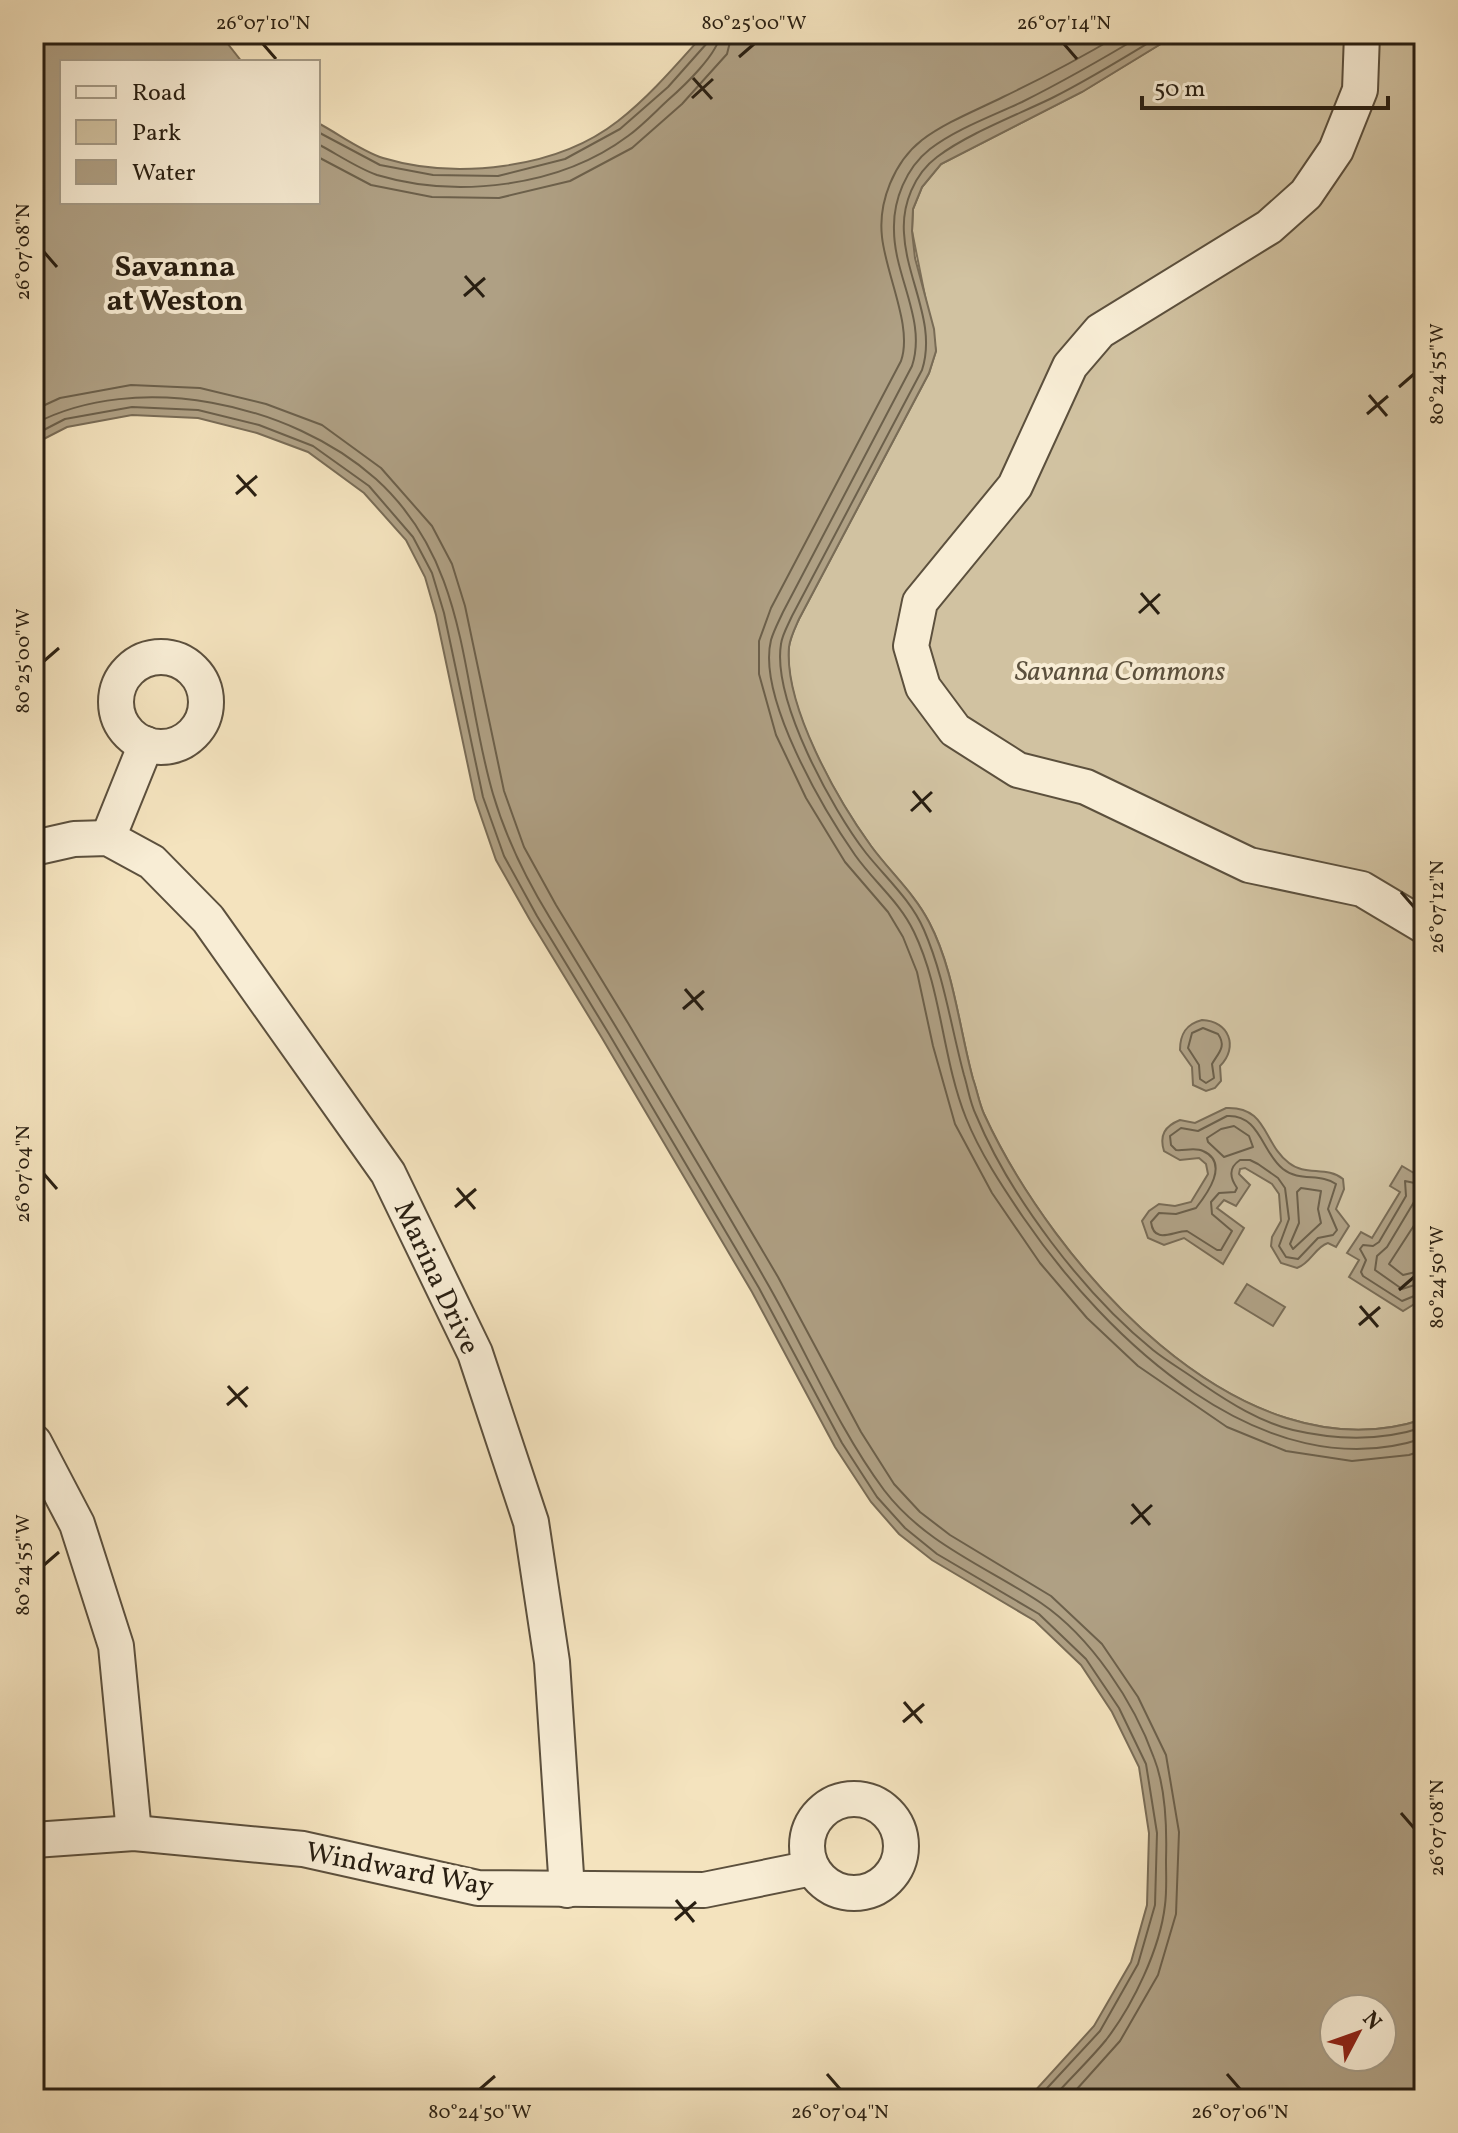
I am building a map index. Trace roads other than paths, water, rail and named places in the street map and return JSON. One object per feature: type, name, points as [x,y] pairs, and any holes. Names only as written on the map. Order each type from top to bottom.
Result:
[{"type":"street","points":[[1362,34],[1360,90],[1336,150],[1306,194],[1269,227],[1100,331],[1070,366],[1015,486],[920,602],[911,646],[923,687],[955,730],[1018,770],[1086,787],[1249,865],[1362,889],[1424,926]]},
{"type":"street","points":[[34,848],[74,839],[108,838],[146,744]]},
{"type":"street","name":"Marina Drive","points":[[108,838],[152,862],[208,919],[388,1173],[475,1353],[531,1522],[552,1662],[567,1890]]},
{"type":"street","points":[[34,1442],[77,1524],[116,1646],[134,1833]]},
{"type":"street","name":"Windward Way","points":[[34,1840],[134,1833],[303,1849],[478,1888],[704,1890],[812,1868]]},
{"type":"water","points":[[34,34],[220,34],[240,60],[60,60],[60,204],[320,204],[320,124],[375,155],[412,165],[473,169],[536,160],[566,150],[618,121],[704,34],[1177,34],[1082,92],[941,164],[922,187],[913,209],[912,231],[936,351],[929,373],[799,619],[790,644],[790,671],[804,724],[829,778],[871,846],[923,911],[937,940],[984,1114],[1015,1172],[1056,1233],[1105,1292],[1160,1345],[1222,1389],[1287,1418],[1355,1430],[1424,1419],[1424,2099],[1022,2099],[1034,2092],[1094,2026],[1131,1962],[1147,1905],[1149,1833],[1139,1767],[1112,1712],[1081,1665],[1035,1621],[932,1560],[899,1534],[871,1502],[835,1447],[752,1292],[496,860],[475,799],[436,615],[425,577],[406,540],[364,493],[308,452],[257,433],[198,418],[132,415],[67,427],[34,444]]},
{"type":"water","points":[[1202,1020],[1219,1025],[1225,1030],[1230,1043],[1226,1059],[1220,1066],[1221,1081],[1215,1088],[1206,1091],[1193,1085],[1192,1067],[1180,1050],[1185,1030]]},
{"type":"water","points":[[1226,1108],[1250,1113],[1281,1155],[1295,1167],[1330,1173],[1343,1179],[1344,1189],[1336,1209],[1349,1226],[1336,1247],[1328,1243],[1324,1245],[1297,1268],[1281,1263],[1271,1246],[1272,1237],[1281,1221],[1279,1194],[1272,1184],[1245,1168],[1240,1169],[1239,1174],[1250,1185],[1236,1206],[1224,1200],[1217,1208],[1244,1228],[1223,1264],[1184,1238],[1164,1245],[1148,1238],[1142,1221],[1149,1211],[1159,1204],[1175,1206],[1191,1202],[1208,1174],[1206,1164],[1199,1158],[1180,1160],[1164,1151],[1164,1132],[1180,1120],[1195,1123]]},
{"type":"water","points":[[1402,1166],[1424,1179],[1424,1298],[1403,1311],[1349,1277],[1359,1260],[1347,1253],[1361,1232],[1372,1238],[1400,1192],[1390,1186]]},
{"type":"water","points":[[1247,1284],[1285,1307],[1273,1326],[1235,1303]]},
{"type":"district","name":"Savanna at Weston","points":[[175,283]]},
{"type":"park label","name":"Savanna Commons","points":[[1120,670]]}]
